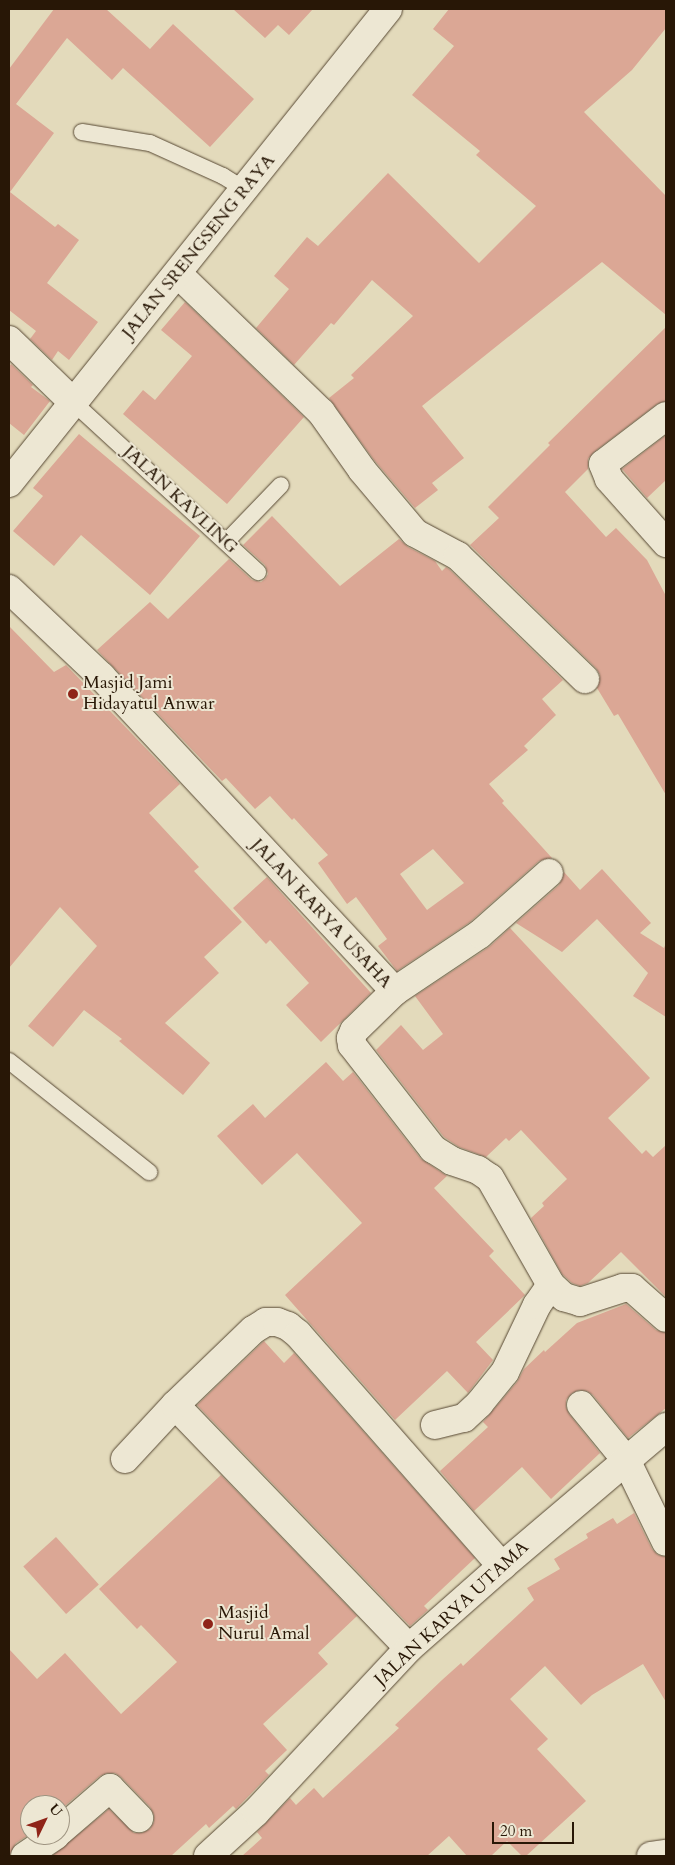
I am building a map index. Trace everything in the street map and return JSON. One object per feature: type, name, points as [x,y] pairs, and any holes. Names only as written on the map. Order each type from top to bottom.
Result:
[{"type":"street","name":"JALAN SRENGSENG RAYA","points":[[9,483],[388,9]]},
{"type":"street","points":[[178,274],[321,412],[362,470],[415,533],[458,556],[585,679]]},
{"type":"street","points":[[9,340],[74,403]]},
{"type":"street","points":[[666,416],[603,464],[609,479],[666,543]]},
{"type":"street","name":"JALAN KARYA USAHA","points":[[9,589],[101,676],[395,991],[354,1031],[351,1038],[352,1045],[433,1149],[452,1161],[478,1170],[490,1178],[551,1285],[564,1297],[580,1302],[622,1288],[632,1288],[666,1318]]},
{"type":"street","points":[[395,991],[480,934],[549,873]]},
{"type":"street","points":[[435,1425],[464,1418],[479,1404],[505,1372],[537,1305],[551,1285]]},
{"type":"street","points":[[125,1459],[175,1405],[253,1330],[266,1322],[288,1326],[298,1334],[502,1566]]},
{"type":"street","points":[[175,1405],[409,1648]]},
{"type":"street","points":[[581,1405],[626,1460],[666,1542]]},
{"type":"street","name":"JALAN KARYA UTAMA","points":[[208,1856],[256,1812],[409,1648],[502,1566],[666,1427]]},
{"type":"street","points":[[70,1822],[106,1789],[110,1788],[139,1818]]},
{"type":"street","points":[[25,1856],[41,1845]]},
{"type":"street","points":[[651,1856],[666,1854]]},
{"type":"lane","points":[[82,132],[150,143],[223,176],[245,190]]},
{"type":"lane","name":"JALAN KAVLING","points":[[74,403],[258,572]]},
{"type":"lane","points":[[226,542],[281,485]]},
{"type":"lane","points":[[9,1060],[149,1172]]},
{"type":"building","points":[[54,9],[106,9],[150,49],[173,24],[254,99],[210,147],[123,68],[112,80],[67,38],[16,104],[54,133],[10,192],[55,227],[58,224],[79,240],[47,283],[98,322],[69,360],[58,351],[52,360],[30,339],[36,331],[9,310],[9,69]]},
{"type":"building","points":[[233,9],[313,9],[289,35],[278,25],[265,38]]},
{"type":"building","points":[[449,9],[666,9],[666,28],[632,70],[584,112],[666,196],[666,315],[602,262],[422,406],[464,458],[432,483],[438,490],[415,508],[374,460],[329,398],[354,378],[351,375],[413,316],[372,280],[334,325],[331,323],[294,365],[256,328],[289,289],[274,276],[307,237],[318,246],[388,173],[479,263],[536,206],[476,155],[480,151],[412,95],[454,46],[433,29]]},
{"type":"building","points":[[185,302],[304,417],[227,504],[123,414],[143,390],[155,400],[192,356],[161,330]]},
{"type":"building","points":[[666,327],[666,401],[657,404],[594,452],[588,459],[588,469],[565,492],[606,537],[616,528],[647,560],[666,596],[666,795],[618,714],[614,716],[597,688],[600,675],[596,668],[470,545],[499,518],[488,507],[550,445],[548,443]]},
{"type":"building","points":[[11,364],[33,385],[31,387],[50,401],[24,435],[9,423],[9,367]]},
{"type":"building","points":[[79,434],[200,536],[150,595],[81,535],[54,566],[13,531],[43,496],[33,488]]},
{"type":"building","points":[[666,435],[666,480],[647,498],[622,469]]},
{"type":"building","points":[[272,516],[340,586],[399,539],[408,547],[435,561],[442,571],[446,567],[449,569],[563,680],[542,699],[556,715],[524,746],[528,750],[489,784],[504,801],[502,803],[552,858],[539,861],[470,922],[397,971],[378,946],[387,939],[356,897],[347,904],[318,863],[328,855],[294,818],[292,820],[270,796],[255,809],[226,778],[222,781],[97,650],[150,602],[168,619],[229,559],[252,580],[261,582],[268,574],[265,565],[243,545]],"holes":[[[433,849],[464,883],[427,910],[400,874]]]},
{"type":"building","points":[[9,626],[54,672],[66,665],[180,784],[149,813],[199,867],[194,871],[242,922],[204,957],[219,973],[165,1023],[210,1063],[183,1095],[119,1041],[122,1039],[84,1010],[53,1047],[28,1026],[97,946],[60,907],[9,968]]},
{"type":"building","points":[[602,869],[651,923],[640,933],[664,948],[666,943],[666,1017],[633,996],[648,973],[597,919],[562,952],[516,923],[559,885],[564,872],[580,890]]},
{"type":"building","points":[[267,877],[371,993],[321,1042],[286,1005],[309,983],[270,940],[266,944],[233,908]]},
{"type":"building","points":[[510,928],[650,1078],[608,1118],[642,1154],[646,1150],[653,1157],[666,1145],[666,1297],[621,1252],[588,1283],[580,1286],[572,1283],[562,1274],[531,1218],[544,1206],[542,1203],[567,1179],[521,1130],[509,1141],[506,1138],[486,1157],[459,1147],[444,1137],[376,1050],[401,1025],[423,1050],[443,1034],[415,996],[489,947]]},
{"type":"building","points":[[326,1062],[343,1081],[353,1072],[421,1159],[447,1176],[434,1188],[494,1251],[489,1256],[525,1295],[476,1342],[493,1360],[468,1393],[447,1371],[395,1420],[285,1295],[362,1223],[297,1153],[262,1185],[217,1136],[253,1104],[265,1118]]},
{"type":"building","points":[[626,1304],[656,1330],[666,1333],[666,1408],[628,1438],[593,1395],[587,1391],[579,1390],[572,1393],[566,1400],[569,1414],[600,1453],[551,1499],[522,1467],[474,1511],[440,1471],[488,1427],[483,1422],[517,1382],[524,1369],[544,1350],[545,1352],[577,1323]]},
{"type":"building","points":[[264,1341],[284,1363],[294,1353],[475,1558],[424,1606],[428,1610],[410,1626],[197,1405]]},
{"type":"building","points":[[221,1475],[357,1616],[318,1653],[328,1664],[263,1724],[287,1750],[265,1771],[269,1775],[236,1809],[233,1806],[209,1828],[206,1824],[171,1856],[52,1856],[65,1845],[70,1845],[70,1841],[109,1809],[134,1833],[142,1833],[150,1829],[154,1822],[154,1815],[150,1807],[121,1777],[115,1773],[107,1773],[100,1776],[70,1802],[70,1795],[20,1795],[20,1840],[16,1843],[9,1856],[9,1649],[37,1679],[65,1653],[121,1714],[177,1662],[141,1625],[137,1629],[99,1589]]},
{"type":"building","points":[[634,1513],[652,1549],[658,1555],[666,1557],[666,1702],[643,1664],[592,1695],[581,1705],[545,1666],[510,1699],[548,1739],[537,1749],[586,1801],[526,1856],[522,1856],[507,1841],[491,1856],[467,1856],[449,1836],[427,1856],[242,1856],[262,1838],[257,1832],[290,1798],[296,1805],[314,1788],[323,1798],[399,1728],[395,1725],[442,1680],[461,1663],[463,1666],[534,1600],[527,1588],[560,1569],[554,1559],[588,1538],[586,1534],[613,1518],[617,1524]]},
{"type":"building","points":[[56,1537],[99,1585],[66,1614],[23,1566]]},
{"type":"place","name":"Masjid Jami Hidayatul Anwar","points":[[73,694]]},
{"type":"place","name":"Masjid Nurul Amal","points":[[208,1624]]}]
